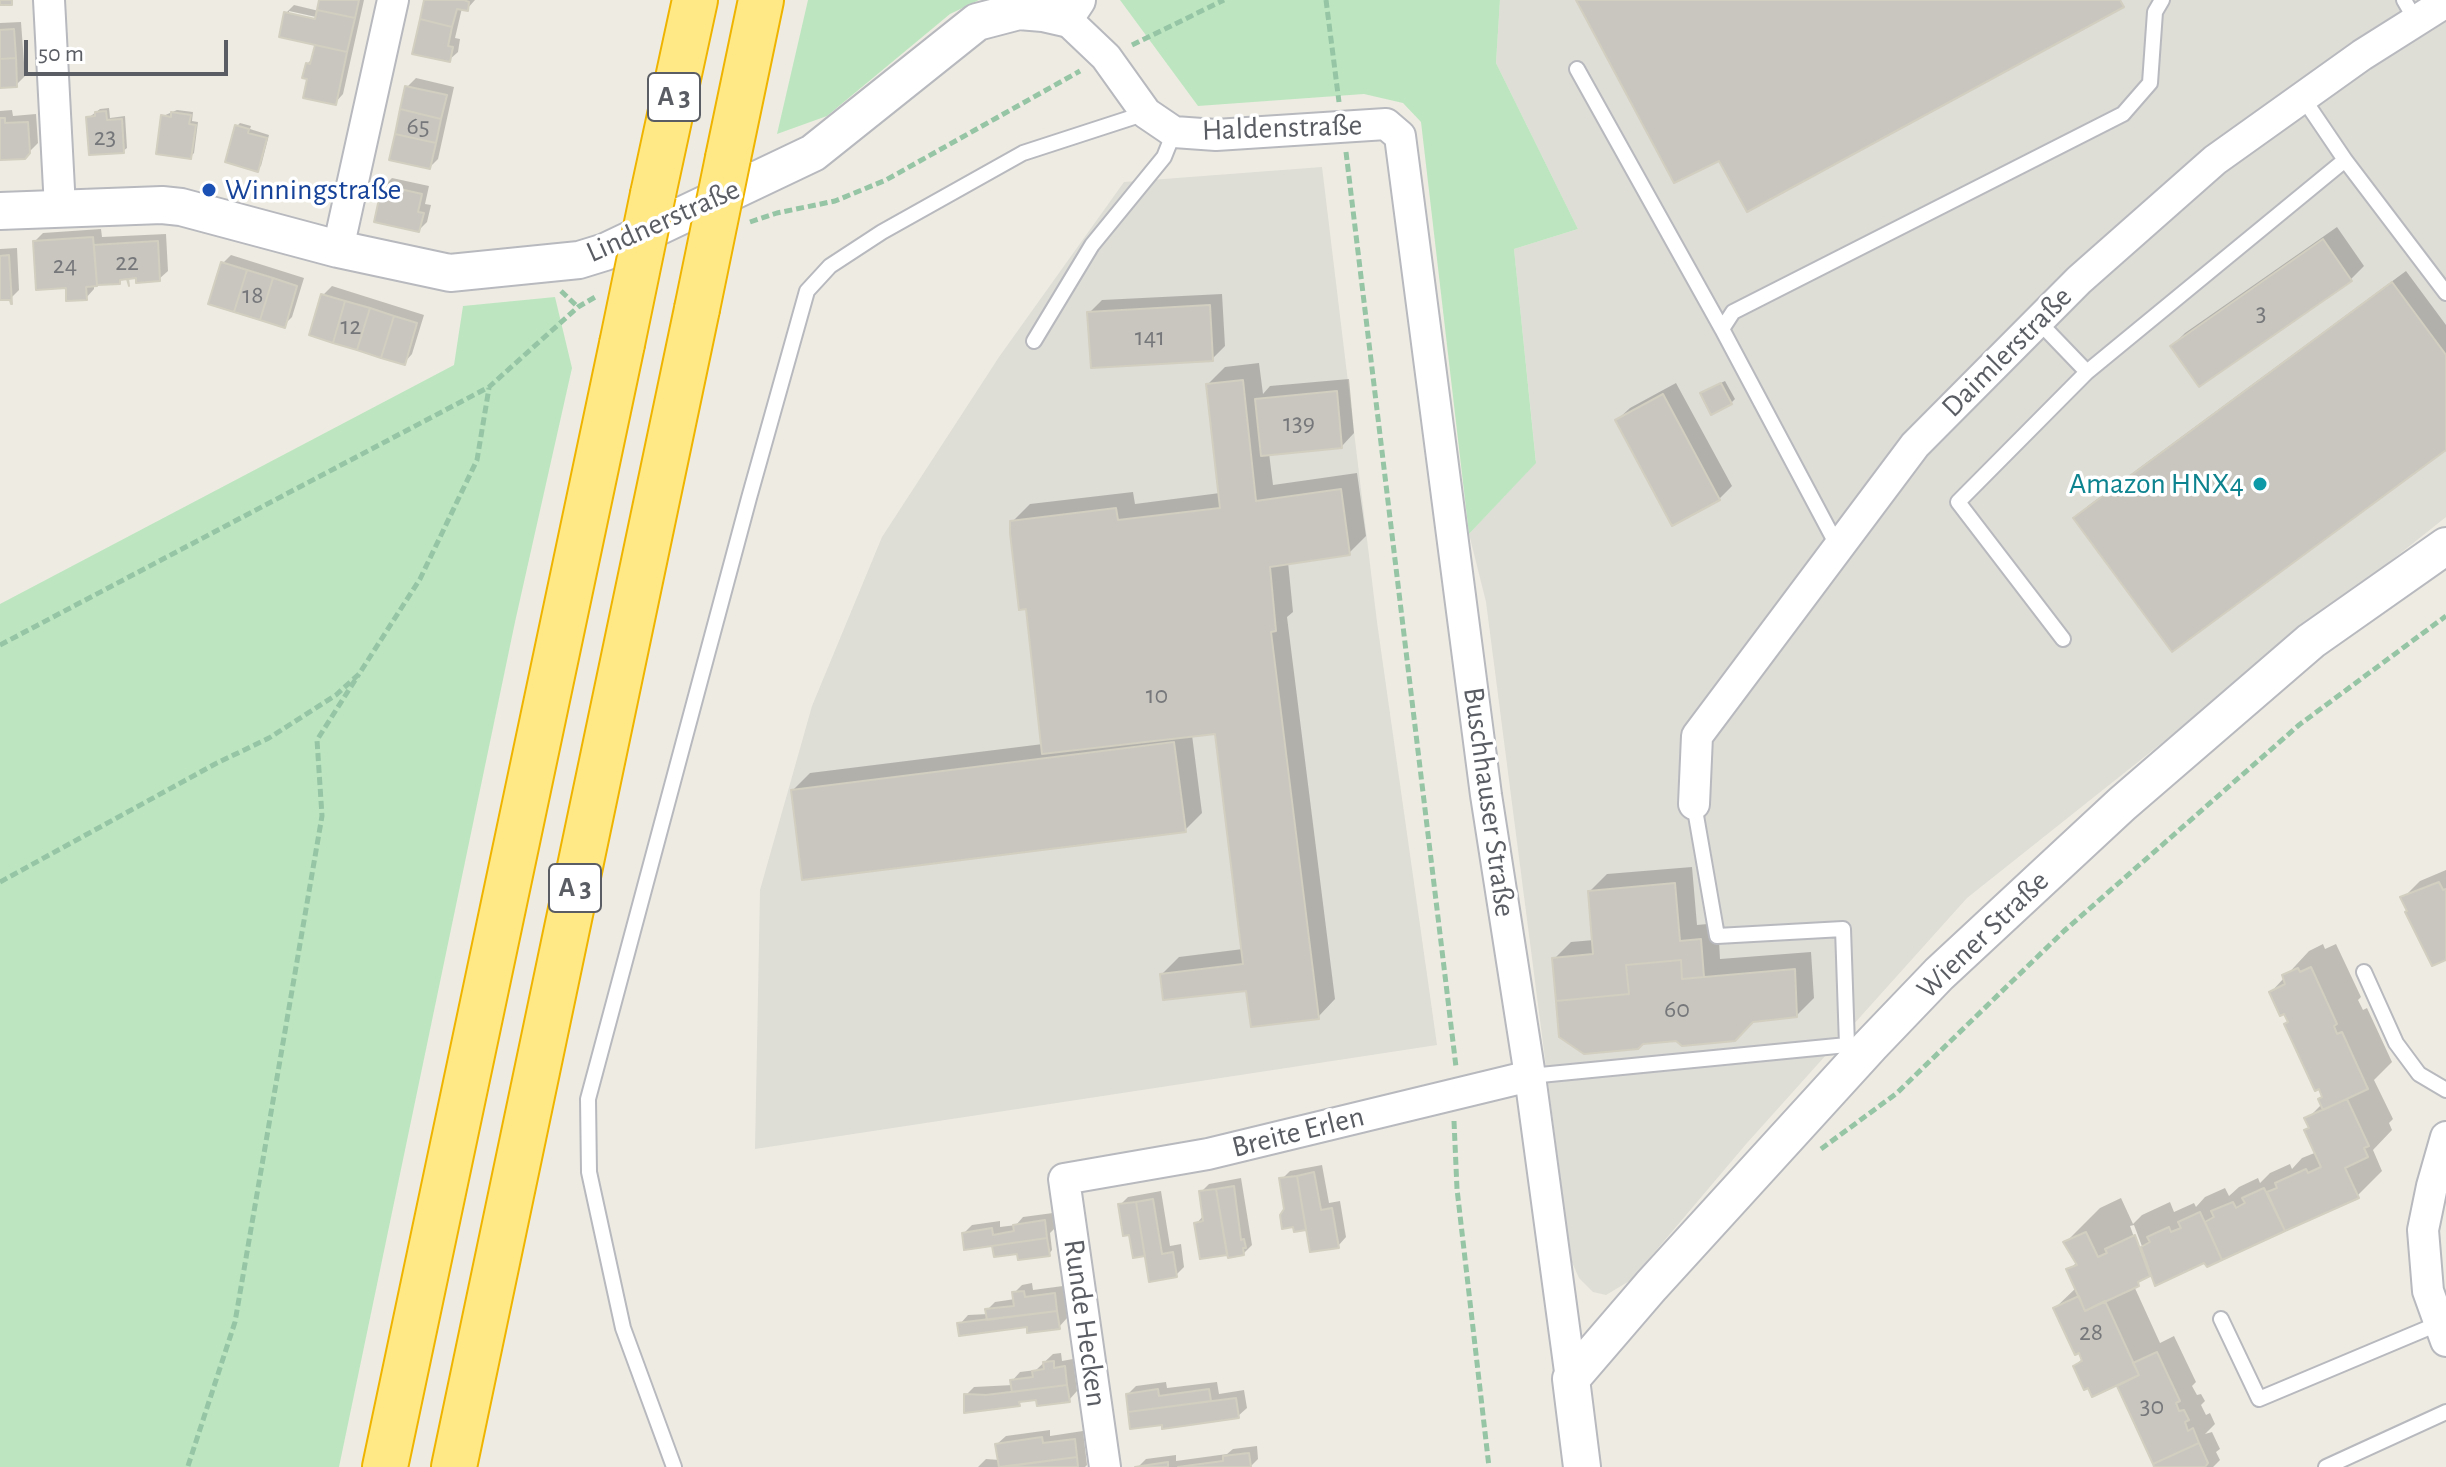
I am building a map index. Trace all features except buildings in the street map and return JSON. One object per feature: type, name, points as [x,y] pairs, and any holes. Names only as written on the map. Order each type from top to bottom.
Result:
[{"type":"highway","name":"A 3","points":[[385,1467],[695,0]]},
{"type":"highway","name":"A 3","points":[[454,1467],[761,0]]},
{"type":"street","points":[[49,0],[60,208]]},
{"type":"street","points":[[338,249],[393,0]]},
{"type":"street","name":"Daimlerstraße","points":[[1694,804],[1697,736],[1915,445],[2079,280],[2215,160],[2362,55],[2410,10],[2446,2]]},
{"type":"street","name":"Lindnerstraße","points":[[0,211],[162,205],[181,207],[338,249],[450,273],[579,260],[605,252],[813,153],[977,22],[1019,11],[1043,13],[1071,9]]},
{"type":"street","name":"Haldenstraße","points":[[1071,9],[1146,113],[1174,132],[1216,135],[1386,124],[1400,136]]},
{"type":"street","name":"Buschhauser Straße","points":[[1400,136],[1486,795],[1530,1076],[1582,1467]]},
{"type":"street","name":"Wiener Straße","points":[[1571,1379],[1859,1045],[2122,804],[2311,641],[2446,546]]},
{"type":"street","name":"Breite Erlen","points":[[1064,1179],[1208,1154],[1530,1076]]},
{"type":"street","points":[[2443,1332],[2428,1291],[2423,1230],[2446,1137]]},
{"type":"street","name":"Runde Hecken","points":[[1064,1179],[1105,1467]]},
{"type":"lane","points":[[1722,329],[1733,312],[2123,114],[2150,83],[2155,12],[2162,0]]},
{"type":"lane","points":[[1577,69],[1722,329],[1838,547]]},
{"type":"lane","points":[[2303,98],[2345,160],[2446,293]]},
{"type":"lane","points":[[674,1467],[623,1328],[589,1172],[588,1099],[744,513],[807,291],[830,266],[882,232],[1023,153],[1146,113]]},
{"type":"lane","points":[[1034,341],[1092,245],[1164,157],[1174,132]]},
{"type":"lane","points":[[2063,639],[1958,502],[2087,372],[2345,160]]},
{"type":"lane","points":[[2038,321],[2087,372]]},
{"type":"lane","points":[[1530,1076],[1859,1045],[1843,929],[1717,936],[1694,804]]},
{"type":"lane","points":[[2364,972],[2396,1043],[2419,1074],[2446,1090]]},
{"type":"lane","points":[[2221,1319],[2259,1399],[2443,1332]]},
{"type":"lane","points":[[2326,1467],[2446,1412]]},
{"type":"path","points":[[761,218],[835,201],[886,180],[1106,57],[1224,0]]},
{"type":"path","points":[[1326,0],[1365,296],[1456,1073],[1453,1094],[1457,1189],[1489,1467]]},
{"type":"path","points":[[0,645],[489,387],[587,301]]},
{"type":"path","points":[[188,1466],[235,1322],[322,816],[317,740],[420,579],[477,460],[489,387]]},
{"type":"path","points":[[1810,1157],[1897,1093],[2064,931],[2299,725],[2446,616]]},
{"type":"path","points":[[0,882],[280,731],[336,695],[359,674]]},
{"type":"shaded area","points":[[1500,0],[2446,0],[2446,517],[1967,898],[1747,1143],[1631,1280],[1606,1295],[1593,1292],[1579,1278],[1571,1260],[1486,602],[1469,534],[1536,462],[1514,249],[1578,229],[1496,63]]},
{"type":"shaded area","points":[[1322,167],[1377,622],[1437,1045],[755,1149],[760,890],[812,706],[882,537],[999,357],[1124,182]]},
{"type":"green space","points":[[808,0],[979,0],[950,14],[827,116],[777,134]]},
{"type":"green space","points":[[1120,0],[1500,0],[1496,63],[1578,229],[1514,249],[1536,463],[1469,534],[1421,122],[1403,103],[1364,94],[1198,106]]},
{"type":"green space","points":[[555,297],[572,368],[515,622],[339,1467],[0,1467],[0,604],[454,365],[463,306]]},
{"type":"place","name":"Winningstraße","points":[[209,190]]},
{"type":"place","name":"Amazon HNX4","points":[[2260,484]]}]
